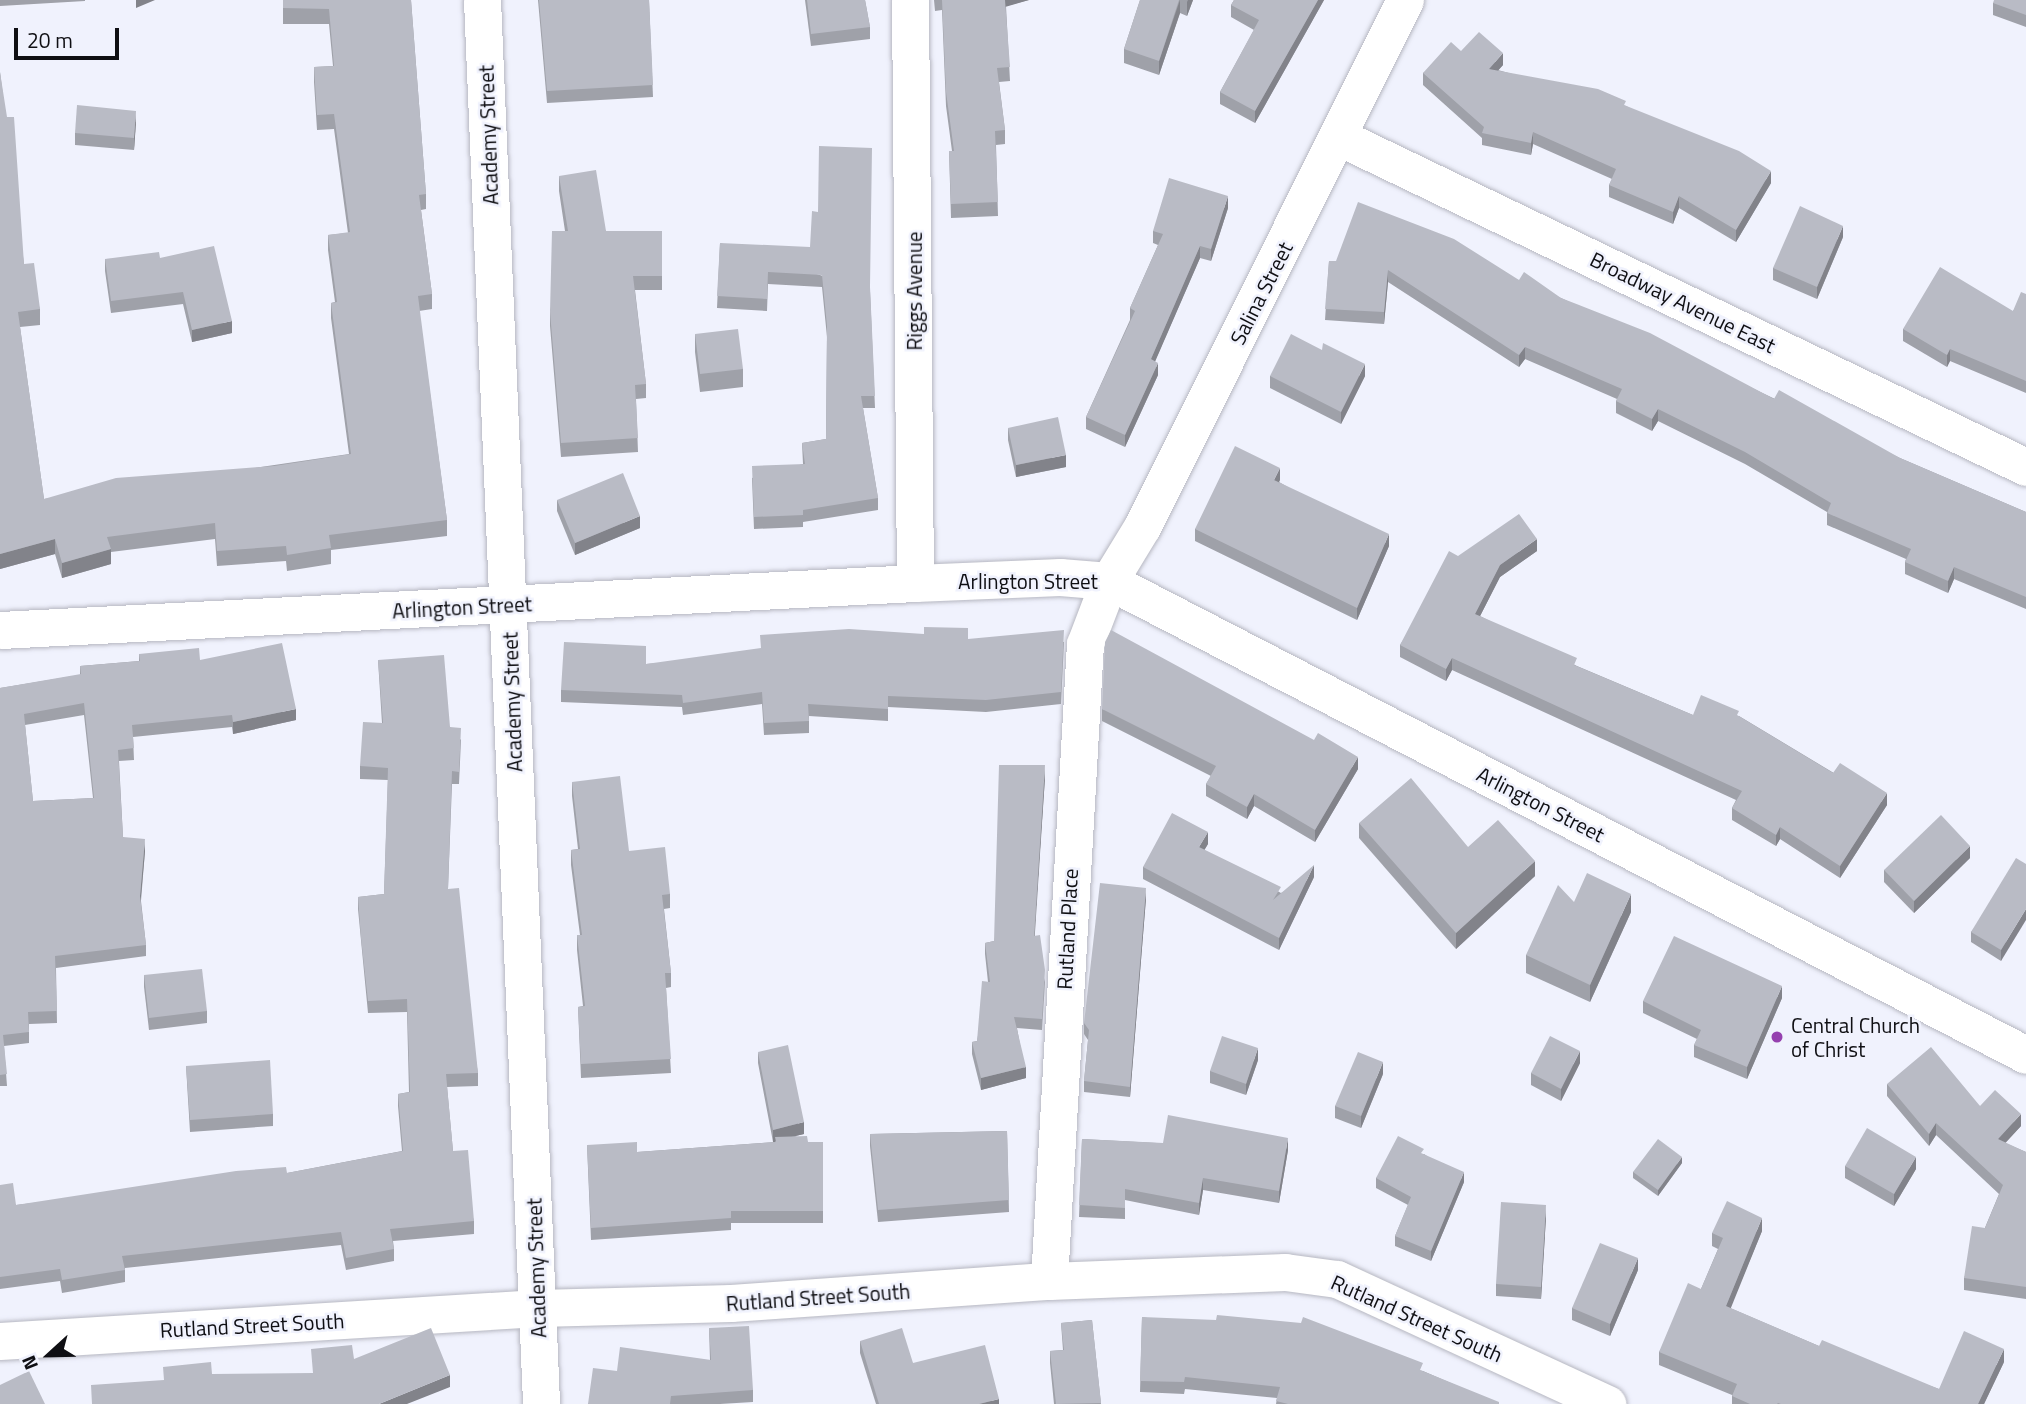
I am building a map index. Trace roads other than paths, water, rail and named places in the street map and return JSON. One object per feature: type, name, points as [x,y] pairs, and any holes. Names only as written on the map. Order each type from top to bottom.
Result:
[{"type":"street","name":"Academy Street","points":[[482,0],[541,1404]]},
{"type":"street","name":"Riggs Avenue","points":[[910,0],[915,583]]},
{"type":"street","name":"Salina Street","points":[[1109,582],[1142,527],[1339,137],[1405,0]]},
{"type":"street","name":"Broadway Avenue East","points":[[1339,137],[2026,467]]},
{"type":"street","name":"Arlington Street","points":[[0,630],[915,583],[1060,577],[1109,582],[2026,1055]]},
{"type":"street","name":"Rutland Place","points":[[1049,1281],[1085,644],[1109,582]]},
{"type":"street","name":"Rutland Street South","points":[[0,1340],[538,1308],[731,1303],[1049,1281],[1285,1272],[1337,1279],[1608,1404]]},
{"type":"place","name":"Central Church of Christ","points":[[1777,1037]]}]
